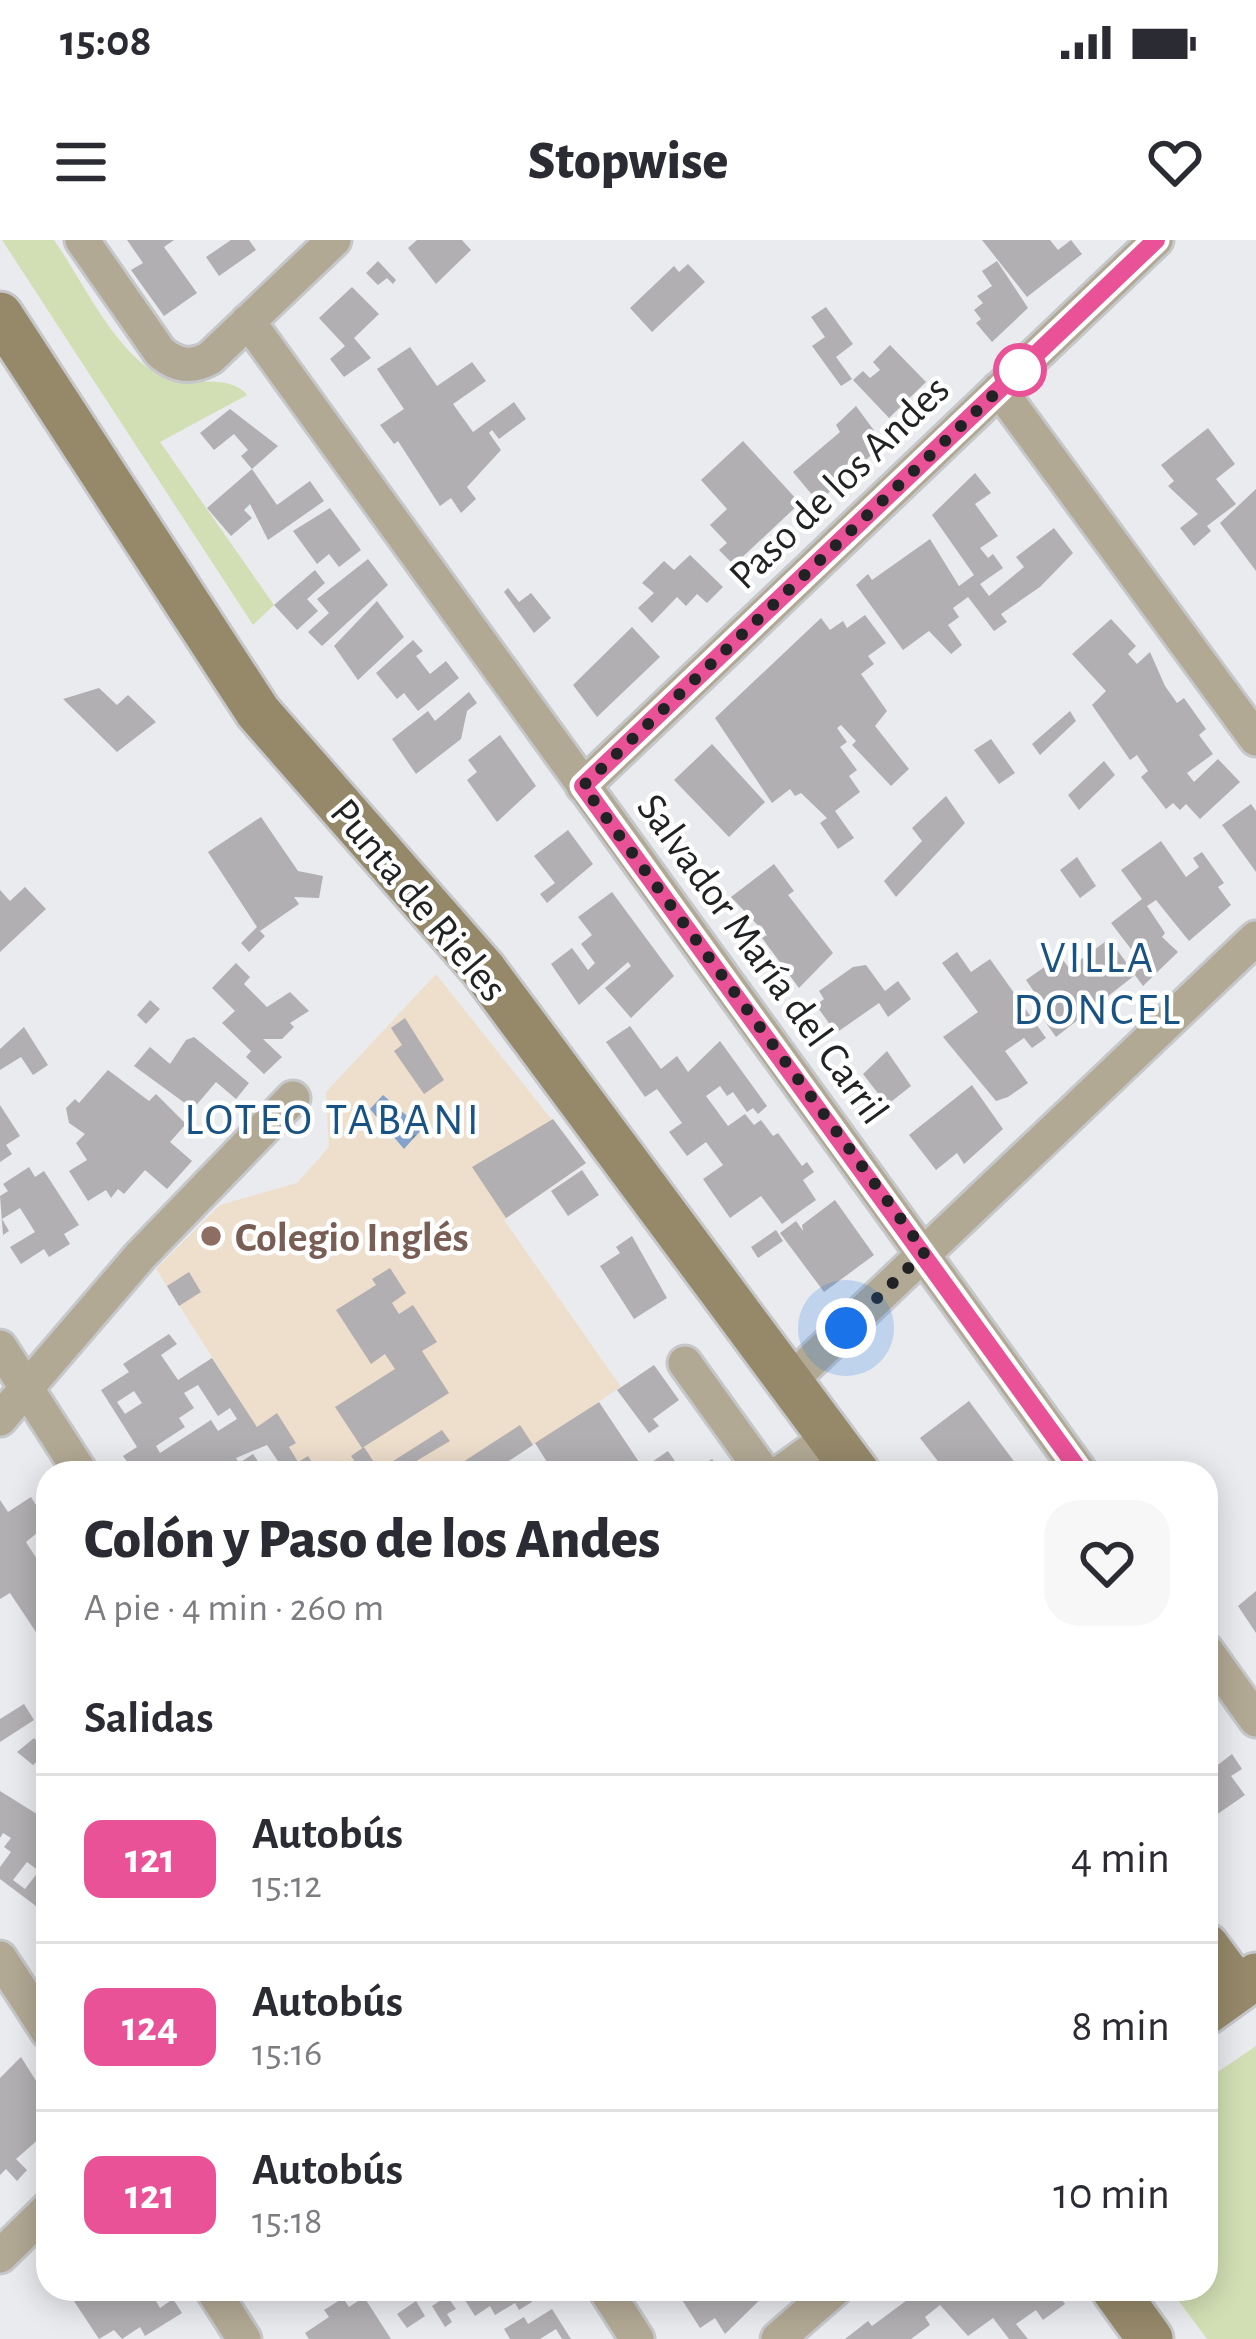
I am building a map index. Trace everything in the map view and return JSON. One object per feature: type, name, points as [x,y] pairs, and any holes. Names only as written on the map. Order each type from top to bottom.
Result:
[{"type":"street","points":[[82,240],[167,358],[193,365],[215,354],[334,240]]},
{"type":"street","name":"Paso de los Andes","points":[[583,786],[1156,240]]},
{"type":"street","name":"Punta de Rieles","points":[[0,315],[258,712],[483,969],[844,1461]]},
{"type":"street","name":"Salvador María del Carril","points":[[248,321],[1073,1461]]},
{"type":"street","points":[[999,389],[1256,739]]},
{"type":"street","points":[[789,1382],[1256,938]]},
{"type":"street","points":[[0,1419],[142,1255],[292,1098]]},
{"type":"street","points":[[0,1347],[73,1461]]},
{"type":"street","points":[[685,1363],[755,1461]]},
{"type":"street","points":[[1218,1667],[1256,1720]]},
{"type":"street","points":[[0,1958],[36,2014]]},
{"type":"street","points":[[0,2257],[36,2222]]},
{"type":"street","points":[[220,2301],[244,2339]]},
{"type":"street","points":[[613,2301],[637,2339]]},
{"type":"street","points":[[778,2339],[821,2301]]},
{"type":"street","points":[[1123,2301],[1150,2339]]},
{"type":"shaded area","name":"Colegio Inglés","points":[[436,974],[586,1163],[504,1220],[621,1387],[508,1461],[278,1461],[156,1269],[220,1205],[297,1183],[329,1147],[326,1092]]},
{"type":"green space","points":[[2,240],[54,240],[122,344],[151,370],[176,380],[228,384],[247,395],[160,442],[274,605],[253,625]]},
{"type":"green space","points":[[1256,2046],[1256,2339],[1207,2339],[1179,2301],[1218,2301],[1218,2072]]},
{"type":"water","points":[[383,1095],[422,1129],[404,1149],[370,1109]]},
{"type":"building","points":[[127,240],[174,240],[164,247],[197,293],[164,316],[131,270],[143,263]]},
{"type":"building","points":[[231,240],[249,240],[256,250],[219,276],[206,257]]},
{"type":"building","points":[[417,240],[462,240],[471,250],[436,284],[408,248]]},
{"type":"building","points":[[982,240],[1050,240],[1058,250],[1071,240],[1082,254],[1027,297]]},
{"type":"building","points":[[378,261],[396,280],[393,284],[387,278],[378,285],[366,273]]},
{"type":"building","points":[[997,261],[1028,308],[992,342],[976,323],[981,319],[974,310],[983,303],[977,296],[992,286],[982,271]]},
{"type":"building","points":[[688,264],[705,282],[652,332],[630,308],[674,266],[679,272]]},
{"type":"building","points":[[352,287],[379,314],[354,338],[371,358],[344,377],[330,359],[345,346],[319,318]]},
{"type":"building","points":[[826,307],[853,344],[836,357],[852,379],[841,386],[812,346],[825,337],[811,317]]},
{"type":"building","points":[[890,345],[926,382],[889,418],[853,380],[863,371],[870,378],[880,370],[873,362]]},
{"type":"building","points":[[410,347],[437,386],[472,362],[486,381],[453,404],[473,432],[514,402],[526,419],[499,439],[492,430],[489,433],[501,450],[467,487],[476,499],[461,513],[451,498],[440,506],[398,441],[394,444],[380,425],[404,409],[377,369]]},
{"type":"building","points":[[856,406],[884,444],[818,502],[793,472],[840,432],[836,425]]},
{"type":"building","points":[[230,409],[278,446],[252,469],[241,456],[248,450],[234,434],[214,450],[200,433]]},
{"type":"building","points":[[1208,428],[1235,464],[1216,479],[1236,504],[1207,526],[1211,531],[1194,546],[1180,528],[1198,514],[1168,486],[1174,481],[1161,465]]},
{"type":"building","points":[[743,441],[800,503],[734,565],[719,550],[727,543],[710,525],[727,509],[701,480]]},
{"type":"building","points":[[252,469],[277,505],[310,481],[324,501],[268,540],[250,504],[244,510],[252,518],[231,536],[207,508]]},
{"type":"building","points":[[975,473],[991,493],[975,504],[998,536],[980,548],[988,558],[993,554],[1003,568],[980,584],[989,596],[1024,567],[1016,557],[1054,528],[1073,553],[1040,587],[1001,614],[1007,622],[994,631],[968,597],[953,608],[959,617],[948,625],[962,645],[951,654],[929,631],[903,650],[856,585],[868,574],[872,580],[930,539],[959,586],[974,575],[932,515]]},
{"type":"building","points":[[1256,489],[1256,571],[1220,523]]},
{"type":"building","points":[[330,508],[361,550],[339,567],[329,554],[317,564],[293,531]]},
{"type":"building","points":[[690,555],[723,587],[707,603],[697,594],[686,606],[677,597],[652,623],[638,608],[654,593],[642,583],[664,561],[674,570]]},
{"type":"building","points":[[368,559],[388,585],[322,646],[308,632],[329,613],[317,599]]},
{"type":"building","points":[[315,570],[325,583],[307,599],[318,611],[297,630],[274,605]]},
{"type":"building","points":[[508,588],[519,602],[531,593],[551,618],[534,633],[504,592]]},
{"type":"building","points":[[377,601],[404,637],[358,680],[334,646]]},
{"type":"building","points":[[865,615],[886,643],[868,656],[874,664],[861,674],[887,711],[875,726],[909,769],[891,786],[852,745],[856,741],[841,725],[837,728],[847,742],[840,747],[857,770],[849,776],[860,792],[835,811],[854,838],[838,849],[820,823],[827,818],[801,793],[795,796],[790,789],[772,803],[715,718],[821,618],[830,630],[843,621],[847,628]]},
{"type":"building","points":[[1111,619],[1136,646],[1128,654],[1137,664],[1150,652],[1177,703],[1184,698],[1206,729],[1199,735],[1213,754],[1187,773],[1194,782],[1218,759],[1240,782],[1200,819],[1186,804],[1180,810],[1173,803],[1166,809],[1141,777],[1148,771],[1137,755],[1130,760],[1092,705],[1106,691],[1072,654]]},
{"type":"building","points":[[632,627],[660,657],[597,717],[573,685]]},
{"type":"building","points":[[413,640],[423,651],[416,656],[430,674],[446,661],[459,678],[418,711],[404,693],[397,699],[376,673]]},
{"type":"building","points":[[99,688],[117,705],[128,695],[156,722],[117,752],[63,699]]},
{"type":"building","points":[[469,692],[477,703],[467,711],[461,739],[416,774],[392,739],[428,711],[435,721]]},
{"type":"building","points":[[1070,711],[1076,721],[1040,755],[1032,744]]},
{"type":"building","points":[[500,735],[536,786],[497,822],[467,780],[477,772],[468,760]]},
{"type":"building","points":[[991,739],[1015,773],[999,784],[974,750]]},
{"type":"building","points":[[712,744],[765,802],[729,837],[674,780]]},
{"type":"building","points":[[1104,761],[1115,775],[1079,810],[1068,795]]},
{"type":"building","points":[[946,796],[965,823],[896,897],[884,881],[922,841],[912,828]]},
{"type":"building","points":[[1251,804],[1256,811],[1256,872],[1222,825]]},
{"type":"building","points":[[261,817],[298,871],[323,876],[319,898],[294,897],[299,904],[260,931],[265,936],[249,952],[241,943],[257,927],[208,852]]},
{"type":"building","points":[[568,830],[593,864],[547,903],[540,894],[555,883],[534,856]]},
{"type":"building","points":[[1161,841],[1186,877],[1199,867],[1193,858],[1202,852],[1224,883],[1218,887],[1231,905],[1189,941],[1156,900],[1147,906],[1165,933],[1162,937],[1178,952],[1143,986],[1135,975],[1056,1037],[1044,1020],[1050,1015],[1026,980],[1060,956],[1069,968],[1109,939],[1134,973],[1144,966],[1111,923],[1142,899],[1121,870]]},
{"type":"building","points":[[1077,857],[1096,886],[1080,898],[1060,870]]},
{"type":"building","points":[[774,864],[794,891],[788,895],[833,953],[799,988],[762,938],[767,935],[731,897]]},
{"type":"building","points":[[25,887],[46,909],[0,952],[0,890],[10,901]]},
{"type":"building","points":[[612,892],[674,976],[631,1018],[605,988],[631,966],[628,962],[579,1005],[551,964],[572,948],[588,970],[595,963],[581,944],[592,935],[578,917]]},
{"type":"building","points":[[957,952],[971,972],[990,959],[1046,1038],[1032,1048],[1024,1038],[1005,1051],[1028,1083],[996,1101],[943,1037],[978,1012],[942,963]]},
{"type":"building","points":[[236,963],[250,977],[244,984],[267,1007],[290,992],[309,1011],[290,1023],[294,1027],[282,1039],[263,1039],[282,1057],[264,1074],[246,1057],[251,1051],[222,1023],[235,1011],[212,988]]},
{"type":"building","points":[[866,965],[885,991],[898,981],[911,999],[888,1017],[879,1003],[836,1033],[816,1005],[824,999],[819,991],[853,967]]},
{"type":"building","points":[[150,1000],[160,1009],[146,1024],[137,1015]]},
{"type":"building","points":[[405,1018],[444,1080],[424,1094],[394,1051],[402,1045],[391,1028]]},
{"type":"building","points":[[630,1026],[661,1069],[677,1056],[688,1072],[720,1041],[767,1106],[758,1114],[753,1108],[747,1112],[733,1092],[727,1096],[720,1086],[706,1096],[728,1126],[745,1114],[754,1125],[761,1120],[773,1136],[778,1133],[802,1166],[807,1162],[814,1172],[803,1180],[816,1200],[782,1224],[761,1196],[730,1218],[703,1179],[723,1165],[706,1142],[687,1156],[669,1132],[682,1123],[657,1089],[645,1097],[606,1042]]},
{"type":"building","points":[[24,1027],[48,1065],[33,1075],[21,1057],[0,1070],[0,1049]]},
{"type":"building","points":[[194,1037],[249,1083],[236,1099],[216,1082],[193,1109],[134,1066],[150,1047],[170,1064],[186,1040]]},
{"type":"building","points":[[887,1051],[911,1086],[887,1105],[863,1074]]},
{"type":"building","points":[[108,1070],[149,1101],[156,1094],[186,1124],[170,1142],[192,1161],[167,1189],[145,1170],[124,1194],[118,1189],[111,1198],[106,1190],[88,1201],[69,1171],[87,1160],[76,1143],[85,1134],[69,1123],[66,1108],[75,1099],[79,1103]]},
{"type":"building","points":[[972,1085],[1003,1129],[964,1164],[957,1153],[936,1170],[909,1135]]},
{"type":"building","points":[[0,1105],[20,1136],[6,1145],[12,1154],[0,1162]]},
{"type":"building","points":[[553,1119],[586,1163],[506,1218],[472,1167]]},
{"type":"building","points":[[29,1167],[35,1177],[44,1171],[79,1225],[64,1234],[70,1244],[49,1257],[44,1249],[21,1264],[10,1247],[35,1232],[20,1208],[2,1219],[9,1231],[3,1235],[0,1196],[8,1191],[3,1184]]},
{"type":"building","points":[[582,1170],[599,1195],[568,1216],[551,1191]]},
{"type":"building","points":[[835,1200],[874,1255],[824,1292],[780,1233],[796,1221],[803,1231],[802,1225]]},
{"type":"building","points":[[776,1230],[783,1241],[758,1258],[751,1247]]},
{"type":"building","points":[[632,1236],[667,1298],[634,1319],[600,1266],[620,1253],[616,1247]]},
{"type":"building","points":[[390,1268],[406,1293],[392,1303],[399,1314],[413,1305],[437,1342],[422,1351],[449,1393],[362,1448],[335,1407],[395,1369],[385,1354],[371,1364],[336,1310],[376,1285],[372,1279]]},
{"type":"building","points":[[189,1272],[201,1292],[179,1306],[167,1286]]},
{"type":"building","points":[[169,1334],[177,1344],[161,1355],[178,1380],[212,1358],[257,1427],[277,1413],[296,1443],[289,1447],[297,1461],[278,1461],[267,1445],[238,1461],[127,1461],[123,1456],[137,1447],[101,1390],[129,1372],[123,1364]],"holes":[[[198,1385],[218,1416],[230,1408],[237,1419],[218,1431],[211,1420],[160,1453],[156,1446],[185,1427],[179,1418],[194,1408],[184,1393]],[[134,1391],[142,1403],[125,1414],[117,1402]]]},
{"type":"building","points":[[654,1365],[679,1400],[653,1419],[659,1426],[649,1433],[617,1390]]},
{"type":"building","points":[[969,1401],[1014,1461],[938,1461],[920,1438]]},
{"type":"building","points":[[599,1402],[638,1461],[546,1461],[535,1443]]},
{"type":"building","points":[[520,1425],[533,1445],[509,1461],[464,1461]]},
{"type":"building","points":[[442,1430],[450,1441],[416,1461],[393,1461]]},
{"type":"building","points":[[364,1447],[373,1461],[355,1461],[351,1456]]},
{"type":"building","points":[[668,1451],[675,1461],[653,1461]]},
{"type":"building","points":[[31,1497],[36,1505],[36,1534],[26,1542],[36,1557],[36,1632],[10,1593],[0,1599],[0,1500],[8,1512]]},
{"type":"building","points":[[1256,1591],[1256,1633],[1238,1606]]},
{"type":"building","points":[[24,1704],[34,1720],[0,1742],[0,1719]]},
{"type":"building","points":[[34,1738],[36,1740],[33,1765],[17,1752]]},
{"type":"building","points":[[1232,1754],[1242,1769],[1231,1776],[1245,1795],[1218,1814],[1218,1765]]},
{"type":"building","points":[[0,1791],[36,1814],[36,1869],[27,1862],[13,1880],[25,1889],[36,1875],[36,1906],[0,1879],[0,1867],[11,1852],[4,1847],[11,1838],[3,1833],[0,1838]]},
{"type":"building","points":[[21,2057],[36,2081],[36,2142],[16,2159],[27,2170],[17,2181],[6,2169],[0,2175],[0,2078]]},
{"type":"building","points":[[74,2301],[156,2301],[160,2308],[174,2301],[182,2313],[145,2336],[140,2327],[122,2339],[114,2330],[99,2339]]},
{"type":"building","points":[[338,2301],[349,2307],[367,2301],[391,2339],[309,2339],[305,2333],[329,2317],[324,2310]]},
{"type":"building","points":[[416,2301],[425,2316],[407,2328],[397,2314]]},
{"type":"building","points":[[450,2301],[456,2309],[447,2314],[452,2322],[445,2327],[432,2306]]},
{"type":"building","points":[[466,2301],[532,2302],[519,2310],[515,2303],[495,2315],[490,2306],[475,2316]]},
{"type":"building","points":[[683,2301],[759,2301],[725,2334],[715,2318],[700,2328]]},
{"type":"building","points":[[906,2301],[1065,2304],[1043,2320],[1036,2310],[1016,2324],[1028,2339],[1009,2339],[993,2318],[968,2336],[940,2305],[925,2317],[930,2325],[911,2339],[845,2339],[868,2321],[872,2326]]},
{"type":"building","points":[[552,2309],[571,2339],[562,2339],[556,2329],[540,2339],[510,2339],[504,2329],[524,2317],[528,2324]]},
{"type":"bus line","name":"121","points":[[1073,1461],[583,786],[1156,240]]},
{"type":"place","name":"Colegio Inglés","points":[[211,1236]]},
{"type":"district","name":"VILLA DONCEL","points":[[1098,982]]},
{"type":"district","name":"LOTEO TABANI","points":[[333,1118]]},
{"type":"route","points":[[846,1328],[925,1252],[583,786],[1027,363],[1020,370]]}]
